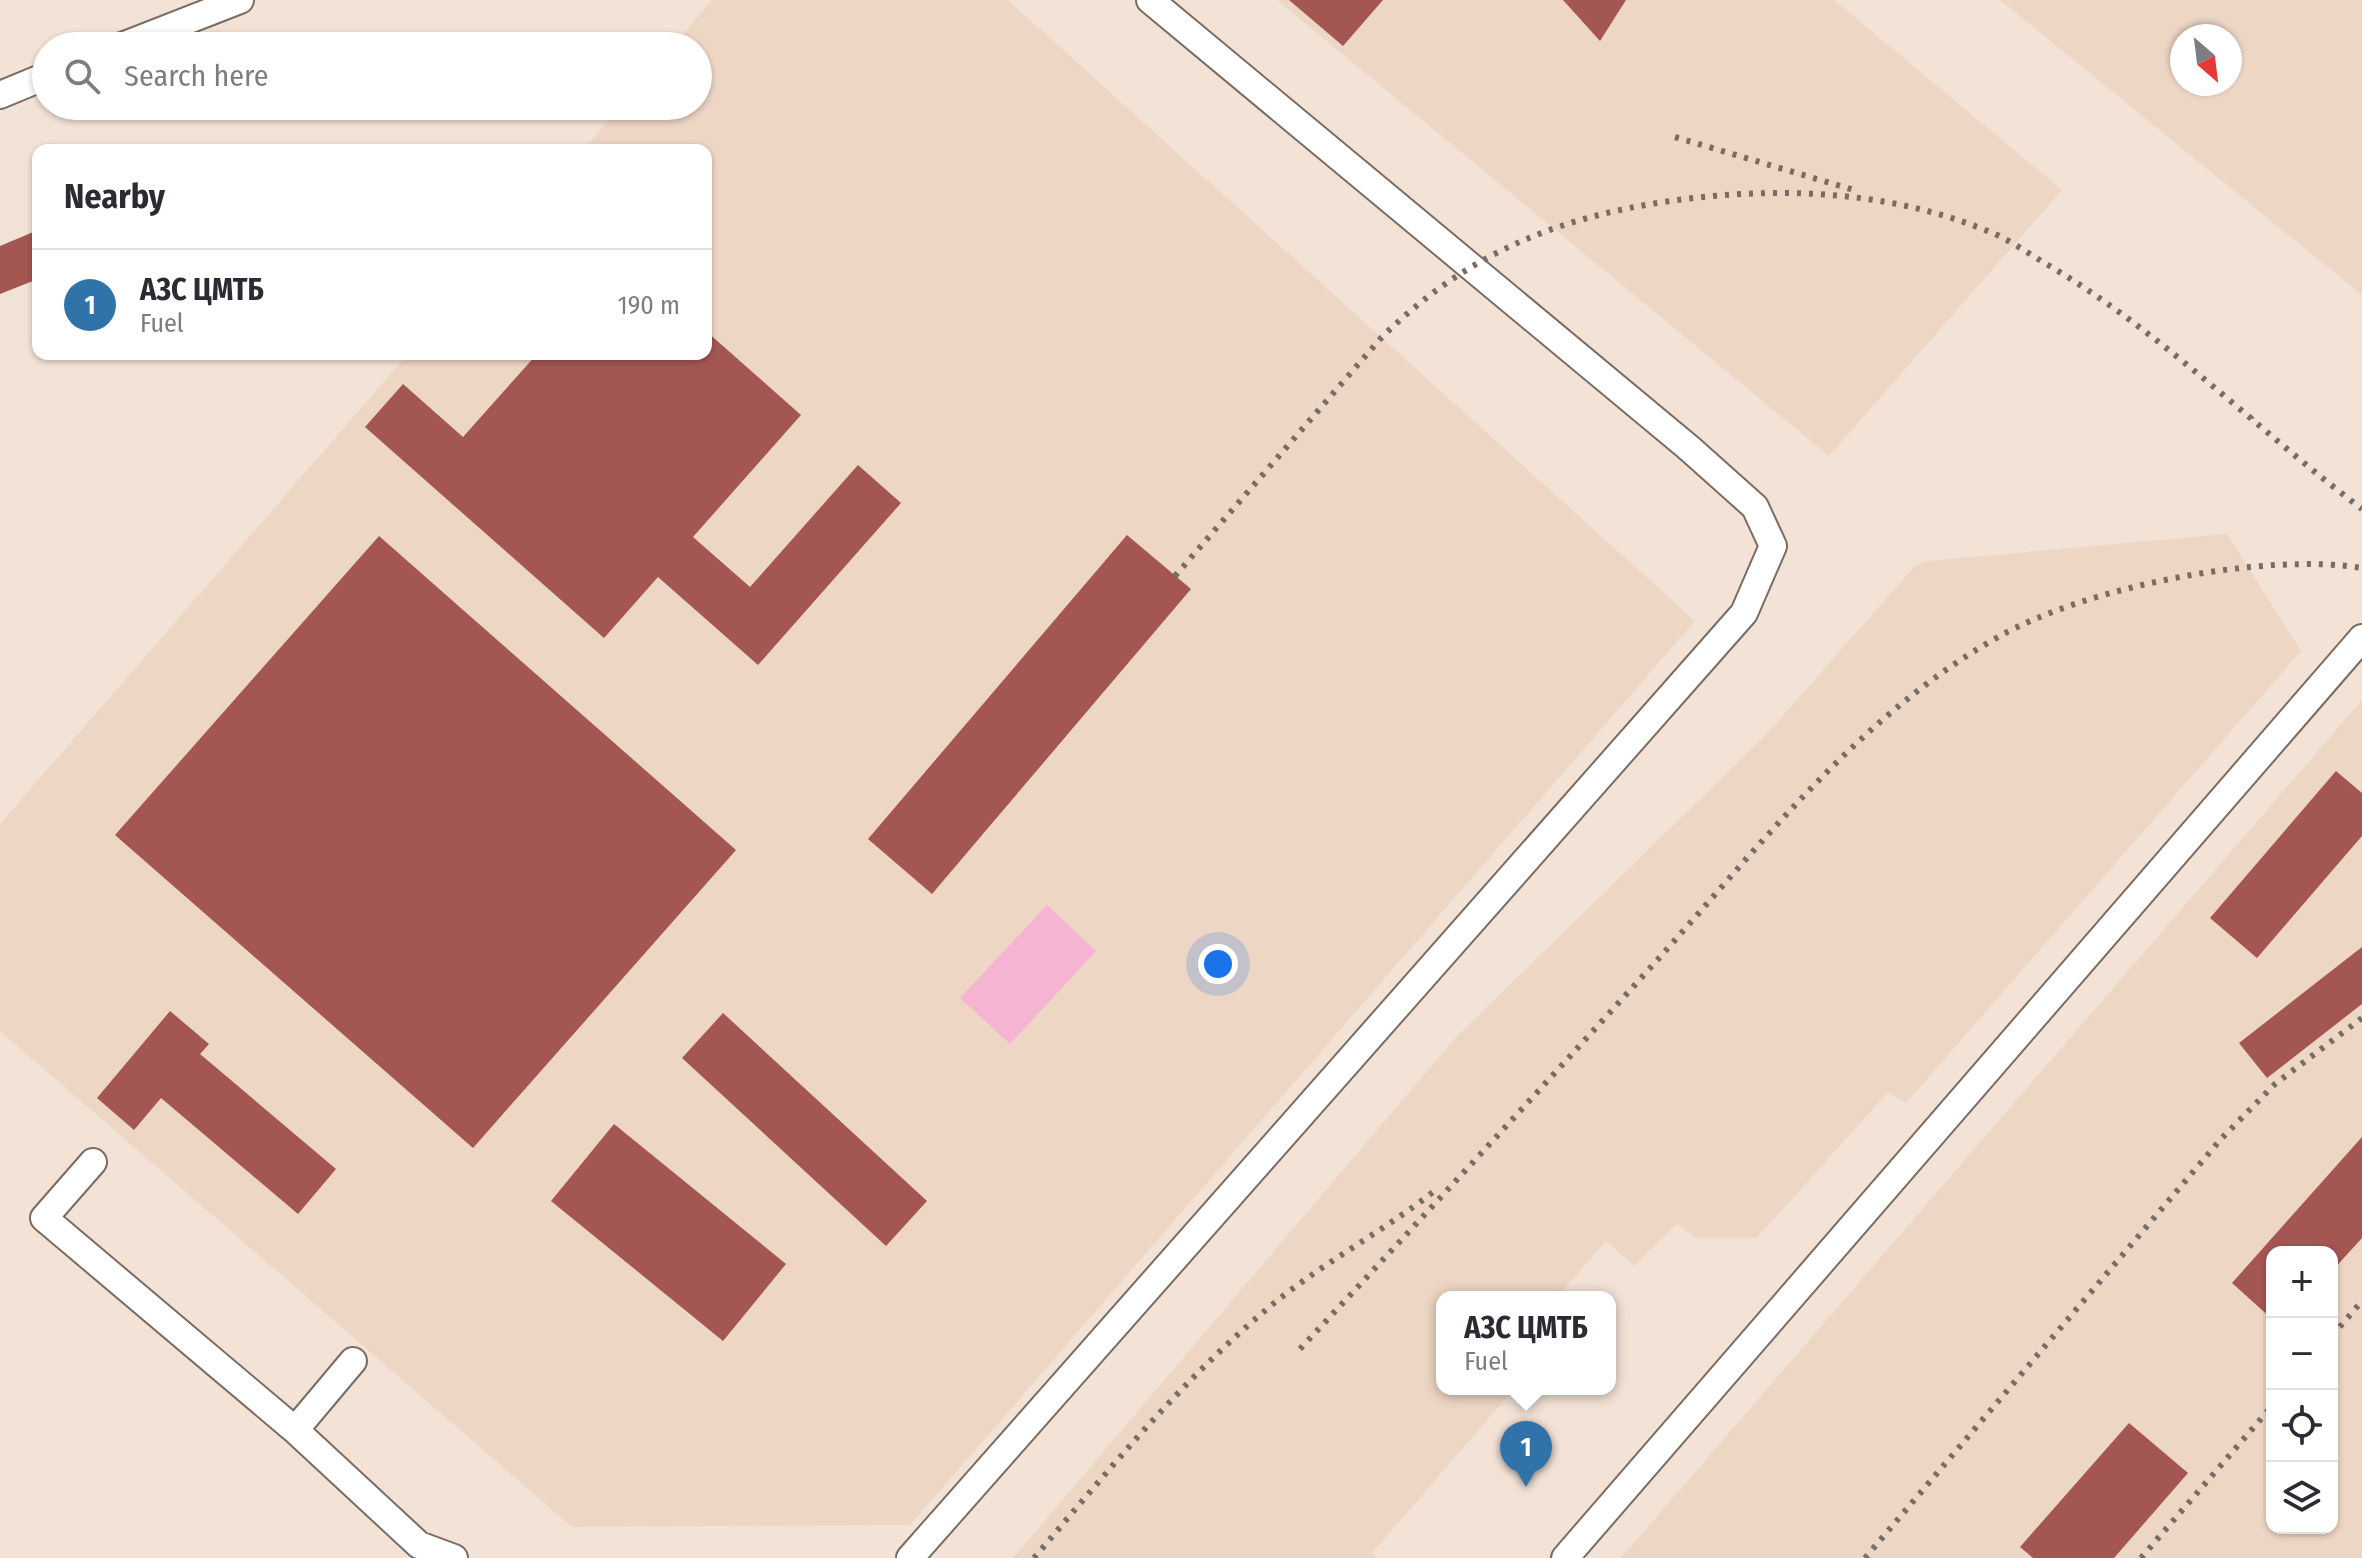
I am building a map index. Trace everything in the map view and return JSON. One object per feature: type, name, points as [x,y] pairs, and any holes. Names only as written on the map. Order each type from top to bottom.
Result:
[{"type":"street","points":[[158,32],[240,0]]},
{"type":"street","points":[[910,1558],[1744,613],[1773,546],[1755,507],[1689,448],[1150,0]]},
{"type":"street","points":[[0,95],[32,82]]},
{"type":"street","points":[[1565,1558],[2362,638]]},
{"type":"street","points":[[93,1162],[44,1218],[295,1430],[419,1545],[454,1558]]},
{"type":"street","points":[[295,1430],[353,1361]]},
{"type":"shaded area","points":[[712,0],[1008,0],[1695,621],[910,1525],[572,1527],[0,1031],[0,824],[403,360],[712,360],[712,144],[588,144],[609,120],[712,120],[712,32],[685,32]]},
{"type":"shaded area","points":[[1277,0],[1834,0],[2062,190],[1829,456]]},
{"type":"shaded area","points":[[2000,0],[2362,0],[2362,295]]},
{"type":"shaded area","points":[[2227,534],[2301,651],[1906,1103],[1888,1092],[1757,1238],[1696,1238],[1677,1224],[1634,1266],[1606,1241],[1562,1291],[1436,1291],[1436,1395],[1508,1396],[1372,1553],[1377,1558],[1013,1558],[1457,1036],[1764,737],[1915,566],[1928,561]]},
{"type":"shaded area","points":[[2362,700],[2362,1558],[1621,1558]]},
{"type":"shaded area","points":[[1047,905],[1096,951],[1010,1044],[960,998]]},
{"type":"building","points":[[1289,0],[1383,0],[1343,46]]},
{"type":"building","points":[[1563,0],[1626,0],[1600,41]]},
{"type":"building","points":[[32,233],[32,281],[0,294],[0,246]]},
{"type":"building","points":[[712,336],[801,415],[693,537],[750,587],[858,465],[901,503],[758,665],[658,577],[604,638],[365,427],[403,384],[463,437],[532,360],[712,360]]},
{"type":"building","points":[[1127,535],[1191,589],[932,894],[868,839]]},
{"type":"building","points":[[379,536],[736,850],[473,1148],[115,835]]},
{"type":"building","points":[[2336,771],[2362,793],[2362,836],[2257,958],[2210,918]]},
{"type":"building","points":[[2362,947],[2362,1004],[2267,1078],[2239,1043]]},
{"type":"building","points":[[170,1011],[209,1044],[200,1054],[336,1169],[298,1214],[161,1098],[134,1130],[97,1098]]},
{"type":"building","points":[[723,1013],[927,1201],[886,1246],[682,1058]]},
{"type":"building","points":[[614,1124],[786,1264],[723,1341],[551,1201]]},
{"type":"building","points":[[2362,1137],[2362,1238],[2338,1264],[2338,1246],[2266,1246],[2266,1314],[2232,1283]]},
{"type":"building","points":[[2129,1423],[2188,1473],[2114,1558],[2033,1558],[2020,1547]]},
{"type":"railway","points":[[1675,137],[1854,190]]},
{"type":"railway","points":[[1175,576],[1381,338],[1445,284],[1479,263],[1550,230],[1628,208],[1710,196],[1792,193],[1873,200],[1952,218],[2005,239],[2131,321],[2362,509]]},
{"type":"railway","points":[[1300,1349],[1571,1056],[1817,782],[1904,702],[1950,667],[2000,636],[2037,618],[2127,589],[2177,578],[2276,565],[2322,564],[2362,568]]},
{"type":"railway","points":[[1865,1558],[2221,1139],[2275,1084],[2362,1018]]},
{"type":"railway","points":[[1034,1558],[1145,1429],[1235,1337],[1287,1293],[1437,1189]]},
{"type":"railway","points":[[2338,1329],[2362,1301]]},
{"type":"railway","points":[[2141,1558],[2266,1413]]},
{"type":"place","name":"АЗС ЦМТБ","points":[[1526,1487]]}]
